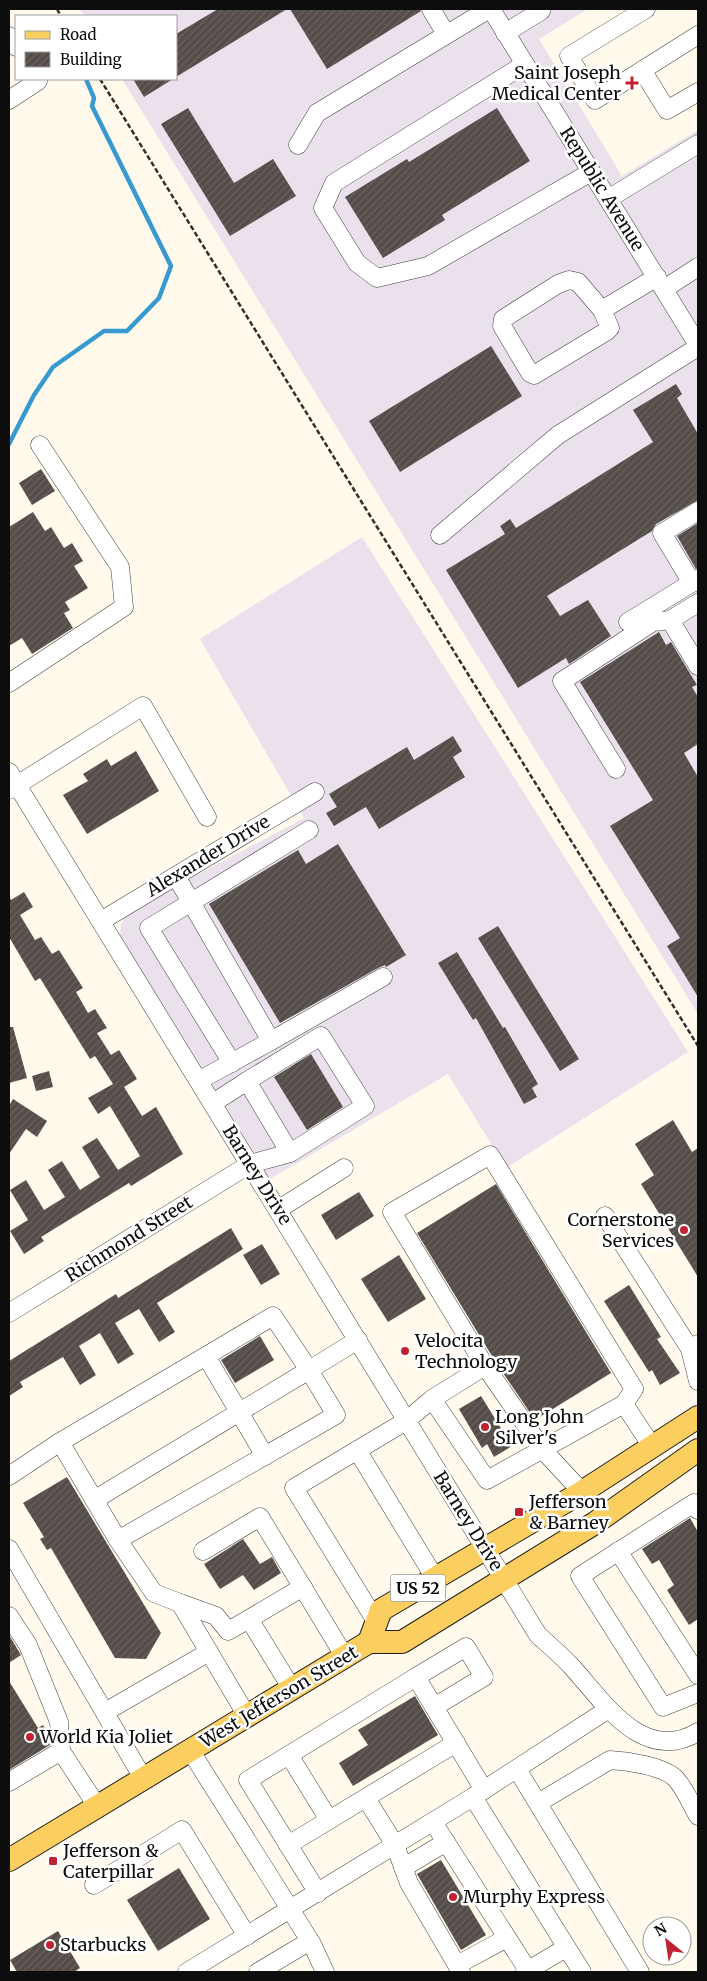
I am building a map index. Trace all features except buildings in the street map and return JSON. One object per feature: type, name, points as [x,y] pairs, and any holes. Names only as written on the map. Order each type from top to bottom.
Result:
[{"type":"main road","name":"West Jefferson Street","points":[[9,1860],[345,1657],[373,1632],[381,1610],[582,1492],[653,1448],[698,1417]]},
{"type":"main road","name":"West Jefferson Street","points":[[373,1632],[402,1642],[595,1523],[693,1458]]},
{"type":"street","points":[[431,9],[446,34]]},
{"type":"street","points":[[298,145],[317,113],[490,9]]},
{"type":"street","name":"Republic Avenue","points":[[490,9],[698,346]]},
{"type":"street","points":[[505,33],[541,9]]},
{"type":"street","points":[[646,9],[569,56],[595,100],[698,35]]},
{"type":"street","points":[[524,64],[334,183],[323,208],[352,256],[357,263],[377,278],[428,266],[591,172]]},
{"type":"street","points":[[642,70],[667,110],[698,92]]},
{"type":"street","points":[[9,100],[37,80]]},
{"type":"street","points":[[608,199],[698,144]]},
{"type":"street","points":[[602,310],[698,267]]},
{"type":"street","points":[[568,280],[578,282],[602,310],[610,328],[607,331],[534,375],[530,373],[502,326],[503,320],[558,284],[568,280]]},
{"type":"street","points":[[440,535],[558,435],[698,346]]},
{"type":"street","points":[[9,683],[124,607],[120,567],[40,445]]},
{"type":"street","points":[[628,622],[695,581],[662,533],[698,511]]},
{"type":"street","points":[[616,769],[562,681],[653,622],[670,620],[698,602]]},
{"type":"street","points":[[670,620],[698,666]]},
{"type":"street","points":[[11,782],[143,706],[207,817]]},
{"type":"street","name":"Barney Drive","points":[[11,782],[101,921],[214,1102],[406,1421],[538,1635],[572,1666],[607,1710],[644,1736],[661,1742],[682,1740],[697,1734]]},
{"type":"street","name":"Alexander Drive","points":[[101,921],[315,792]]},
{"type":"street","points":[[232,1063],[149,928],[190,901],[309,830]]},
{"type":"street","points":[[176,876],[271,1041]]},
{"type":"street","points":[[200,1080],[383,977]]},
{"type":"street","name":"Richmond Street","points":[[9,1313],[250,1164],[290,1153],[365,1106],[322,1036],[247,1081]]},
{"type":"street","points":[[214,1102],[247,1081],[290,1153]]},
{"type":"street","points":[[432,1399],[487,1480],[543,1450],[624,1404],[634,1388],[490,1155],[392,1212],[485,1366],[543,1450],[582,1492]]},
{"type":"street","points":[[279,1209],[344,1168]]},
{"type":"street","points":[[605,1216],[694,1346],[698,1381]]},
{"type":"street","points":[[9,1476],[60,1442],[273,1316],[309,1370],[336,1416],[118,1540]]},
{"type":"street","points":[[94,1500],[358,1340]]},
{"type":"street","points":[[206,1356],[265,1456]]},
{"type":"street","points":[[373,1632],[294,1488],[406,1421],[432,1399],[485,1366]]},
{"type":"street","points":[[624,1404],[653,1448]]},
{"type":"street","points":[[60,1442],[118,1540],[154,1593],[216,1616],[228,1631],[302,1587]]},
{"type":"street","points":[[357,1450],[436,1578]]},
{"type":"street","points":[[698,1510],[694,1502],[580,1576],[662,1707],[698,1693]]},
{"type":"street","points":[[202,1551],[260,1517],[345,1657]]},
{"type":"street","points":[[9,1549],[143,1778]]},
{"type":"street","points":[[618,1551],[698,1675]]},
{"type":"street","points":[[180,1603],[247,1716]]},
{"type":"street","points":[[9,1616],[28,1645],[59,1722],[61,1751],[97,1806]]},
{"type":"street","points":[[248,1619],[292,1689]]},
{"type":"street","points":[[318,1893],[248,1780],[466,1647],[484,1677],[434,1707]]},
{"type":"street","points":[[105,1712],[209,1652]]},
{"type":"street","points":[[416,1677],[456,1743],[479,1793],[566,1948],[582,1972]]},
{"type":"street","points":[[187,1972],[433,1822],[607,1710]]},
{"type":"street","points":[[288,1845],[456,1743]]},
{"type":"street","points":[[190,1750],[310,1941],[325,1972]]},
{"type":"street","points":[[9,1782],[61,1751]]},
{"type":"street","points":[[289,1755],[329,1820]]},
{"type":"street","points":[[538,1803],[610,1760],[668,1772],[677,1780],[698,1816]]},
{"type":"street","points":[[517,1769],[640,1972]]},
{"type":"street","points":[[366,1798],[395,1845],[409,1883],[459,1969],[507,1938]]},
{"type":"street","points":[[433,1822],[527,1972],[566,1948]]},
{"type":"street","points":[[94,1885],[182,1830],[247,1936]]},
{"type":"street","points":[[403,1868],[446,1842]]},
{"type":"street","points":[[258,1972],[278,1967],[310,1941]]},
{"type":"path","points":[[101,80],[698,1046]]},
{"type":"shaded area","points":[[79,9],[588,9],[539,39],[622,176],[698,130],[698,1014],[123,80],[178,80],[178,15],[83,15]]},
{"type":"shaded area","points":[[362,537],[688,1052],[506,1168],[448,1074],[270,1179],[120,936],[121,924],[126,913],[304,818],[200,639]]},
{"type":"waterway","points":[[9,444],[34,395],[53,367],[104,331],[127,331],[159,298],[171,266],[92,106],[94,98],[86,80]]},
{"type":"place","name":"Saint Joseph Medical Center","points":[[632,83]]},
{"type":"place","name":"Cornerstone Services","points":[[684,1230]]},
{"type":"place","name":"Velocita Technology","points":[[405,1351]]},
{"type":"place","name":"Long John Silver's","points":[[485,1427]]},
{"type":"place","name":"Jefferson & Barney","points":[[519,1512]]},
{"type":"place","name":"World Kia Joliet","points":[[30,1737]]},
{"type":"place","name":"Jefferson & Caterpillar","points":[[53,1861]]},
{"type":"place","name":"Murphy Express","points":[[453,1897]]},
{"type":"place","name":"Starbucks","points":[[50,1945]]}]
